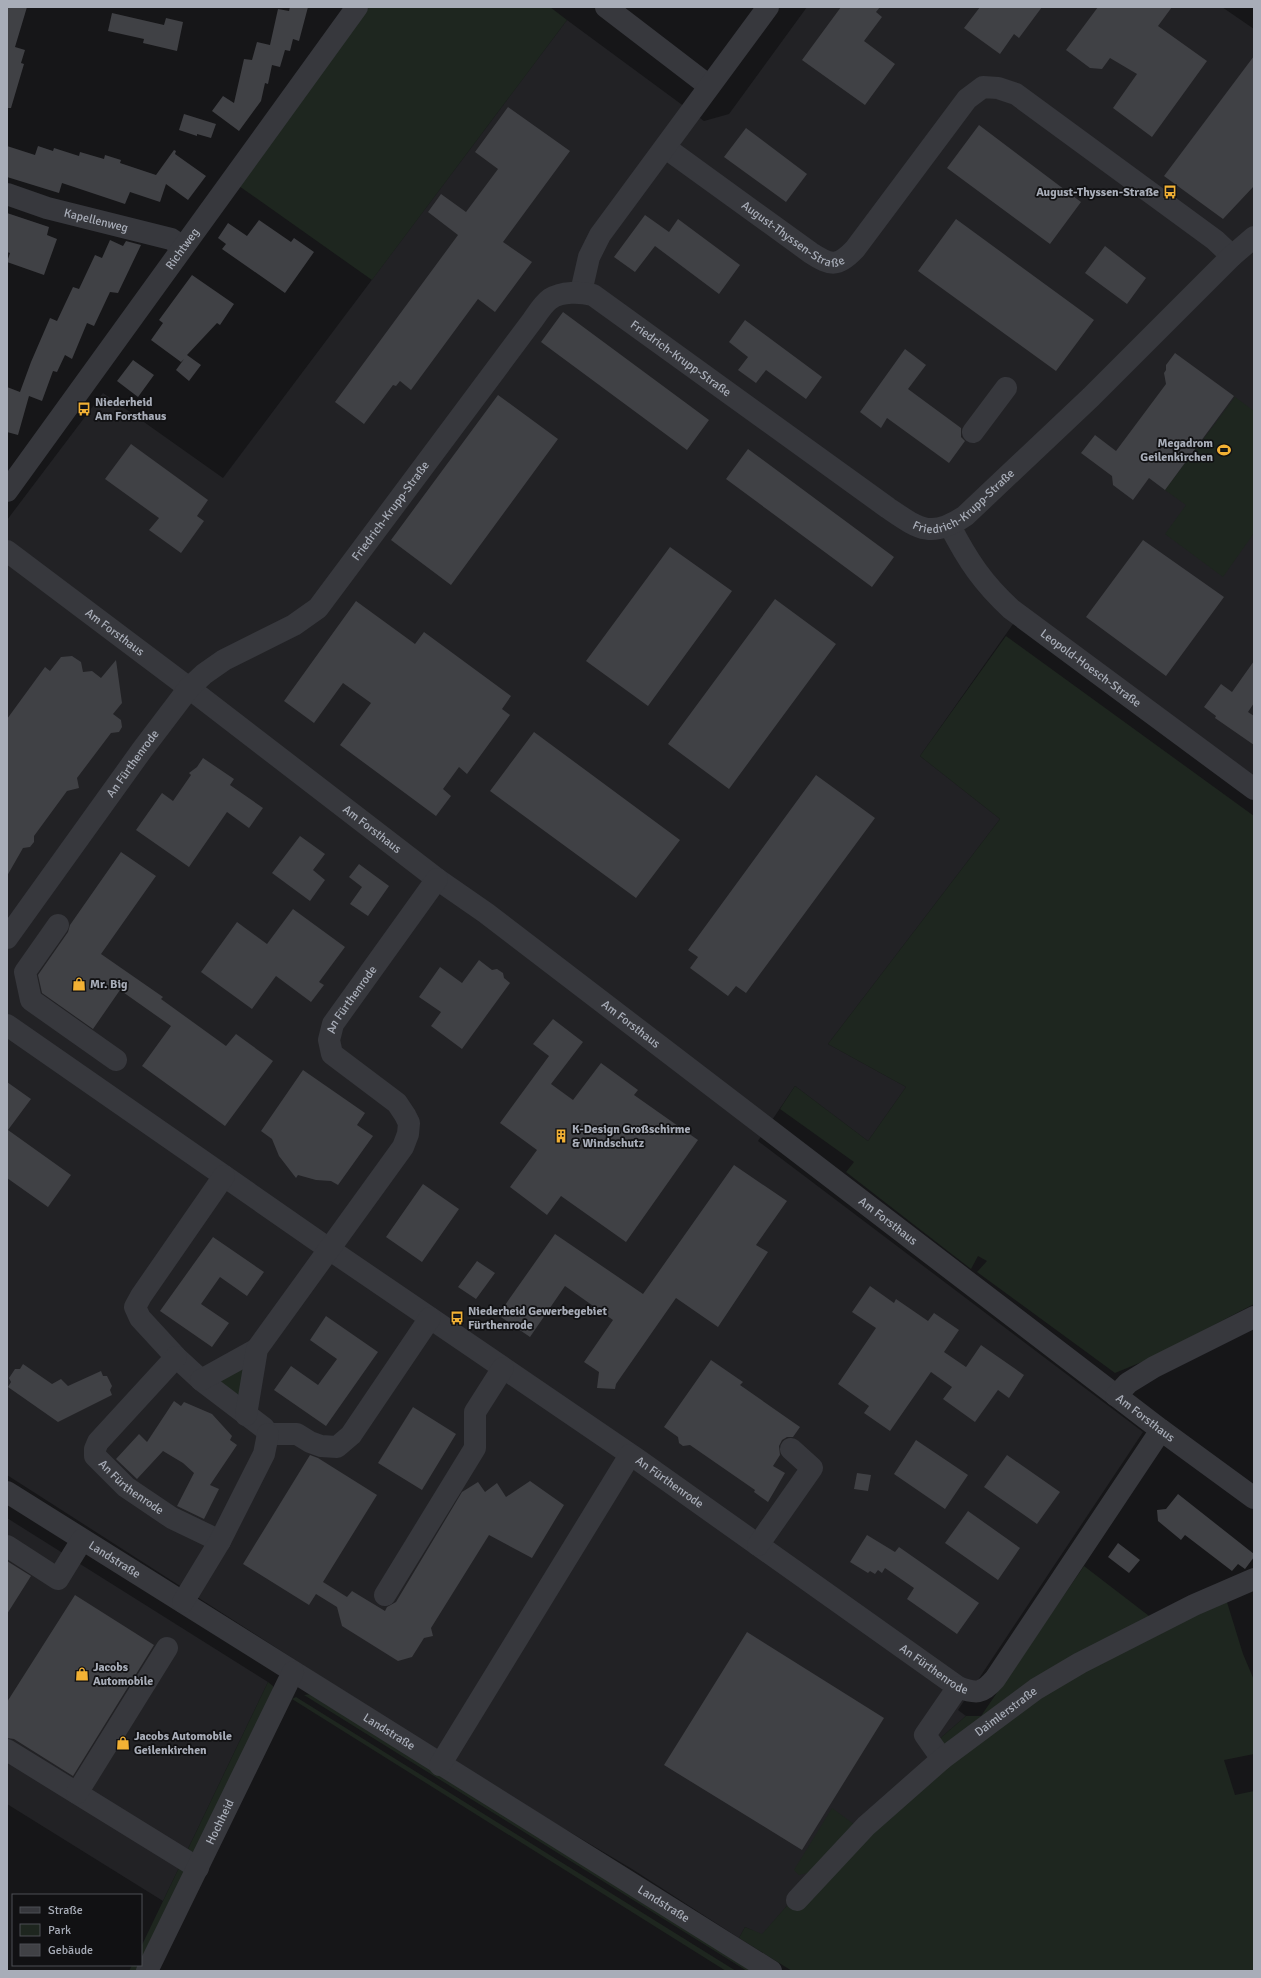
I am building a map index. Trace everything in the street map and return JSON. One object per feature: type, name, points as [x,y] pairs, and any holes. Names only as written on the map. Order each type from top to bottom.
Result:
[{"type":"street","name":"Richtweg","points":[[7,491],[357,7]]},
{"type":"street","points":[[606,7],[708,86]]},
{"type":"street","points":[[581,292],[589,257],[600,235],[666,148],[708,86],[768,7]]},
{"type":"street","name":"August-Thyssen-Straße","points":[[666,148],[811,253],[826,262],[834,264],[845,259],[855,249],[967,99],[983,87],[998,88],[1016,94],[1214,240],[1232,256]]},
{"type":"street","name":"Kapellenweg","points":[[7,194],[47,208],[171,239],[183,248]]},
{"type":"street","name":"Friedrich-Krupp-Straße","points":[[189,688],[204,674],[224,660],[294,625],[318,608],[550,299],[565,294],[581,292],[593,295],[833,469],[914,526],[926,530],[950,526],[965,516],[1091,397],[1232,256],[1254,237]]},
{"type":"street","points":[[973,432],[1006,388]]},
{"type":"street","name":"Leopold-Hoesch-Straße","points":[[950,526],[966,557],[989,588],[1010,609],[1254,789]]},
{"type":"street","name":"Am Forsthaus","points":[[7,551],[438,879],[486,913],[1116,1396],[1254,1498]]},
{"type":"street","name":"An Fürthenrode","points":[[7,938],[142,750],[189,688]]},
{"type":"street","name":"An Fürthenrode","points":[[201,1380],[257,1349],[403,1147],[408,1134],[409,1123],[397,1104],[332,1054],[329,1040],[333,1024],[438,879]]},
{"type":"street","points":[[58,925],[25,972],[32,1000],[116,1060]]},
{"type":"street","name":"An Fürthenrode","points":[[7,1024],[329,1249],[630,1455],[958,1687],[971,1692],[978,1692],[990,1685],[995,1679],[1161,1430]]},
{"type":"street","points":[[183,1602],[220,1541],[264,1454],[268,1434],[264,1428],[201,1380],[176,1357],[140,1318],[136,1307],[141,1296],[224,1176]]},
{"type":"street","points":[[1116,1396],[1128,1383],[1154,1367],[1254,1317]]},
{"type":"street","points":[[268,1434],[297,1434],[310,1442],[321,1446],[337,1447],[351,1435],[430,1318]]},
{"type":"street","name":"An Fürthenrode","points":[[246,1415],[257,1349]]},
{"type":"street","name":"An Fürthenrode","points":[[176,1357],[98,1442],[95,1449],[95,1456],[126,1486],[172,1518],[220,1541]]},
{"type":"street","points":[[385,1594],[475,1448],[475,1412],[504,1368]]},
{"type":"street","points":[[758,1545],[812,1468],[791,1450]]},
{"type":"street","name":"An Fürthenrode","points":[[440,1765],[630,1455]]},
{"type":"street","name":"Landstraße","points":[[7,1492],[440,1765],[771,1971]]},
{"type":"street","points":[[7,1546],[58,1579],[82,1540]]},
{"type":"street","name":"Daimlerstraße","points":[[797,1900],[866,1826],[942,1759],[1036,1689],[1080,1663],[1194,1605],[1254,1579]]},
{"type":"street","points":[[77,1793],[166,1648]]},
{"type":"street","name":"Hochheid","points":[[146,1971],[198,1868],[293,1672]]},
{"type":"street","points":[[942,1759],[925,1735],[958,1687]]},
{"type":"street","points":[[7,1750],[198,1868]]},
{"type":"shaded area","points":[[807,7],[1222,7],[1254,29],[1254,776],[1025,607],[920,756],[1000,819],[828,1044],[906,1087],[868,1141],[795,1086],[758,1141],[1143,1432],[958,1710],[966,1716],[937,1741],[943,1751],[792,1900],[762,1935],[745,1927],[739,1938],[632,1869],[484,1781],[7,1475],[7,520],[103,393],[223,478],[567,20],[704,121],[729,114]]},
{"type":"shaded area","name":"Jacobs Automobile Geilenkirchen","points":[[7,1518],[268,1682],[163,1901],[7,1804]]},
{"type":"green space","points":[[369,7],[550,7],[567,20],[372,280],[239,186]]},
{"type":"green space","name":"Megadrom Geilenkirchen","points":[[1235,397],[1254,411],[1254,533],[1223,577],[1165,534],[1186,505],[1165,490]]},
{"type":"green space","points":[[1006,636],[1254,816],[1254,1304],[1149,1359],[1115,1373],[977,1272],[987,1261],[978,1256],[971,1269],[846,1172],[854,1162],[780,1109],[795,1086],[868,1141],[906,1087],[828,1044],[1000,819],[920,756]]},
{"type":"green space","points":[[246,1366],[241,1399],[216,1381]]},
{"type":"green space","points":[[1084,1566],[1153,1619],[943,1751],[937,1741],[966,1716],[981,1716]]},
{"type":"green space","points":[[1226,1599],[1243,1654],[1254,1680],[1254,1754],[1224,1760],[1235,1795],[1254,1791],[1254,1971],[792,1971],[739,1938],[745,1927],[762,1934],[792,1900],[872,1826],[1043,1691]]},
{"type":"green space","points":[[268,1682],[273,1686],[273,1696],[142,1965],[142,1945]]},
{"type":"green space","points":[[312,1694],[757,1971],[747,1971],[304,1695]]},
{"type":"green space","points":[[296,1697],[736,1971],[726,1971],[292,1699]]},
{"type":"green space","points":[[832,1808],[859,1828],[819,1870],[799,1875],[794,1870]]},
{"type":"green space","points":[[132,1966],[141,1966],[139,1971],[129,1971]]},
{"type":"building","points":[[7,7],[27,7],[15,47],[25,50],[21,63],[24,64],[11,108],[7,108]]},
{"type":"building","points":[[290,7],[308,7],[299,41],[293,39],[290,51],[285,50],[280,67],[272,65],[268,84],[265,83],[261,101],[239,131],[212,111],[223,96],[234,103],[244,59],[252,60],[257,42],[270,45],[278,9],[289,11]]},
{"type":"building","points":[[841,7],[880,7],[876,12],[882,17],[864,41],[895,64],[865,105],[802,60]]},
{"type":"building","points":[[980,7],[1042,7],[1019,38],[1014,34],[1000,54],[964,28]]},
{"type":"building","points":[[1098,7],[1172,7],[1158,26],[1207,61],[1152,137],[1113,108],[1137,74],[1110,58],[1102,69],[1090,68],[1066,50]]},
{"type":"building","points":[[112,13],[164,25],[166,18],[183,22],[177,51],[143,43],[144,39],[108,31]]},
{"type":"building","points":[[1254,56],[1254,186],[1223,219],[1164,176]]},
{"type":"building","points":[[508,107],[570,151],[503,242],[532,262],[495,312],[478,299],[411,390],[400,381],[396,386],[393,385],[364,424],[335,402],[458,235],[428,212],[441,194],[466,212],[498,169],[475,152]]},
{"type":"building","points":[[184,114],[216,124],[211,138],[197,134],[197,136],[179,130]]},
{"type":"building","points":[[979,125],[1081,202],[1050,244],[947,168]]},
{"type":"building","points":[[746,128],[807,174],[786,202],[724,157]]},
{"type":"building","points":[[7,146],[35,155],[38,146],[53,151],[54,148],[79,156],[80,152],[104,159],[105,155],[121,160],[120,163],[156,175],[174,150],[176,151],[175,154],[206,176],[188,200],[166,184],[160,202],[130,192],[125,204],[62,183],[59,193],[7,177]]},
{"type":"building","points":[[7,213],[49,227],[47,235],[57,239],[44,275],[7,262],[10,253],[7,252]]},
{"type":"building","points":[[645,215],[669,232],[678,219],[740,265],[719,294],[655,246],[635,272],[614,257]]},
{"type":"building","points":[[956,219],[1094,320],[1056,371],[918,271]]},
{"type":"building","points":[[259,220],[291,242],[294,238],[314,252],[285,293],[222,249],[226,244],[218,238],[228,223],[247,236]]},
{"type":"building","points":[[110,240],[123,246],[126,241],[141,245],[118,293],[110,292],[94,326],[87,323],[72,359],[65,355],[57,372],[53,371],[42,401],[29,396],[18,435],[7,432],[7,387],[20,392],[50,318],[57,321],[73,287],[79,289],[95,255],[102,258]]},
{"type":"building","points":[[1105,246],[1146,278],[1127,304],[1085,273]]},
{"type":"building","points":[[192,275],[234,304],[220,325],[217,323],[187,355],[201,365],[189,381],[176,370],[184,359],[181,362],[151,340],[163,323],[159,320]]},
{"type":"building","points":[[563,312],[709,420],[687,450],[541,342]]},
{"type":"building","points":[[745,320],[822,377],[806,399],[766,370],[756,383],[738,370],[748,357],[729,342]]},
{"type":"building","points":[[905,349],[926,365],[908,389],[961,428],[961,437],[965,441],[949,463],[887,418],[881,428],[860,412]]},
{"type":"building","points":[[1175,353],[1234,396],[1165,490],[1149,478],[1133,500],[1113,485],[1112,476],[1081,453],[1095,435],[1116,451],[1166,384],[1164,373],[1166,370],[1166,365]]},
{"type":"building","points":[[133,360],[154,375],[138,397],[117,381]]},
{"type":"building","points":[[498,395],[558,439],[451,585],[391,540]]},
{"type":"building","points":[[131,444],[208,500],[197,516],[204,521],[181,553],[149,530],[159,518],[105,479]]},
{"type":"building","points":[[748,449],[894,557],[872,587],[726,479]]},
{"type":"building","points":[[1143,540],[1224,597],[1166,676],[1086,617]]},
{"type":"building","points":[[670,547],[732,591],[648,706],[586,661]]},
{"type":"building","points":[[775,599],[836,644],[729,789],[668,744]]},
{"type":"building","points":[[356,601],[415,644],[424,632],[511,696],[502,709],[510,715],[467,774],[459,767],[443,789],[451,796],[436,816],[340,745],[371,703],[343,683],[314,723],[284,701]]},
{"type":"building","points":[[72,656],[81,662],[83,672],[92,671],[101,678],[116,660],[122,703],[113,714],[121,720],[122,727],[119,732],[111,733],[77,778],[79,788],[67,791],[34,836],[34,842],[30,847],[23,848],[7,876],[7,719],[45,667],[50,671],[61,657]]},
{"type":"building","points":[[1254,661],[1254,703],[1248,712],[1254,716],[1254,745],[1215,718],[1216,716],[1204,707],[1221,684],[1232,692]]},
{"type":"building","points":[[534,732],[680,840],[636,898],[490,791]]},
{"type":"building","points":[[203,758],[234,779],[230,785],[263,808],[249,828],[227,812],[189,867],[136,830],[162,793],[173,801],[191,775],[189,773],[197,767]]},
{"type":"building","points":[[816,775],[875,818],[746,993],[736,986],[728,996],[690,968],[698,957],[688,950]]},
{"type":"building","points":[[300,836],[325,854],[313,870],[325,880],[310,901],[272,873]]},
{"type":"building","points":[[121,852],[156,876],[101,954],[163,997],[161,999],[226,1046],[236,1034],[273,1061],[225,1126],[142,1066],[171,1026],[120,990],[93,1029],[42,993],[38,975],[68,932],[70,925]]},
{"type":"building","points":[[359,864],[389,886],[368,916],[350,904],[362,887],[349,877]]},
{"type":"building","points":[[293,909],[345,947],[319,982],[324,985],[311,1002],[276,976],[252,1009],[201,972],[237,922],[267,944]]},
{"type":"building","points":[[479,960],[492,970],[497,969],[503,973],[504,978],[510,983],[462,1049],[431,1026],[441,1012],[419,997],[440,967],[462,983]]},
{"type":"building","points":[[553,1019],[583,1042],[551,1084],[573,1100],[601,1063],[638,1090],[634,1095],[698,1140],[626,1242],[561,1196],[547,1215],[510,1187],[537,1150],[500,1123],[549,1056],[533,1044]]},
{"type":"building","points":[[303,1070],[365,1113],[357,1125],[373,1136],[338,1185],[331,1181],[316,1180],[298,1175],[296,1178],[279,1156],[272,1139],[261,1131]]},
{"type":"building","points":[[7,1082],[31,1099],[8,1130],[71,1175],[48,1207],[7,1178]]},
{"type":"building","points":[[734,1165],[787,1201],[756,1245],[768,1252],[718,1327],[676,1298],[616,1384],[615,1389],[597,1388],[599,1372],[584,1362],[613,1320],[565,1286],[530,1337],[498,1315],[555,1234],[643,1294]]},
{"type":"building","points":[[423,1184],[459,1209],[422,1262],[386,1237]]},
{"type":"building","points":[[213,1237],[264,1272],[247,1296],[220,1277],[201,1304],[229,1323],[212,1347],[160,1311]]},
{"type":"building","points":[[477,1261],[495,1273],[476,1299],[458,1287]]},
{"type":"building","points":[[870,1286],[894,1303],[896,1299],[928,1321],[934,1313],[959,1330],[944,1352],[966,1367],[981,1345],[1024,1375],[1009,1398],[998,1390],[975,1422],[943,1399],[952,1387],[931,1372],[890,1431],[864,1413],[869,1406],[838,1384],[876,1328],[852,1312]]},
{"type":"building","points":[[326,1316],[378,1352],[326,1426],[274,1390],[291,1366],[318,1385],[337,1359],[310,1340]]},
{"type":"building","points":[[711,1360],[743,1382],[740,1385],[800,1427],[793,1437],[787,1437],[782,1440],[779,1446],[780,1455],[773,1466],[785,1473],[768,1502],[754,1492],[755,1490],[690,1445],[683,1446],[679,1443],[678,1437],[664,1427]]},
{"type":"building","points":[[23,1364],[52,1384],[61,1379],[68,1386],[101,1371],[103,1376],[107,1376],[112,1386],[110,1390],[112,1395],[58,1422],[8,1387],[11,1382],[9,1378],[15,1369],[20,1369]]},
{"type":"building","points":[[174,1401],[181,1406],[184,1402],[212,1414],[232,1436],[230,1440],[237,1445],[210,1485],[219,1489],[204,1519],[177,1506],[194,1473],[183,1463],[163,1451],[137,1479],[116,1459],[139,1434],[147,1442]]},
{"type":"building","points":[[413,1407],[456,1434],[422,1490],[378,1463]]},
{"type":"building","points":[[916,1440],[968,1475],[945,1509],[894,1474]]},
{"type":"building","points":[[310,1455],[318,1458],[377,1495],[323,1582],[347,1597],[352,1591],[385,1611],[387,1607],[396,1602],[462,1492],[478,1482],[485,1492],[497,1483],[506,1497],[530,1481],[564,1505],[532,1558],[489,1535],[431,1628],[433,1636],[424,1638],[412,1657],[398,1661],[342,1626],[337,1607],[316,1594],[309,1605],[243,1564]]},
{"type":"building","points":[[1007,1455],[1060,1492],[1037,1524],[984,1487]]},
{"type":"building","points":[[857,1473],[871,1475],[868,1491],[854,1489]]},
{"type":"building","points":[[1178,1494],[1254,1554],[1254,1557],[1245,1569],[1238,1564],[1232,1571],[1185,1535],[1181,1540],[1158,1521],[1157,1510],[1166,1509]]},
{"type":"building","points":[[968,1511],[1020,1548],[998,1580],[945,1543]]},
{"type":"building","points":[[867,1535],[895,1552],[899,1547],[979,1603],[957,1634],[907,1599],[914,1588],[885,1568],[882,1573],[878,1570],[875,1574],[870,1571],[868,1573],[850,1562]]},
{"type":"building","points":[[1118,1543],[1140,1560],[1129,1573],[1108,1557]]},
{"type":"building","points":[[7,1561],[31,1576],[7,1614]]},
{"type":"building","name":"Jacobs Automobile","points":[[75,1595],[154,1645],[73,1776],[14,1739],[7,1738],[7,1702]]},
{"type":"building","points":[[747,1632],[884,1718],[802,1850],[664,1765]]},
{"type":"place","name":"August-Thyssen-Straße","points":[[1170,192]]},
{"type":"place","name":"Niederheid Am Forsthaus","points":[[84,409]]},
{"type":"place","name":"Megadrom Geilenkirchen","points":[[1224,450]]},
{"type":"place","name":"Mr. Big","points":[[79,984]]},
{"type":"place","name":"K-Design Großschirme & Windschutz","points":[[561,1136]]},
{"type":"place","name":"Niederheid Gewerbegebiet Fürthenrode","points":[[457,1318]]},
{"type":"place","name":"Jacobs Automobile","points":[[82,1674]]},
{"type":"place","name":"Jacobs Automobile Geilenkirchen","points":[[123,1743]]}]
